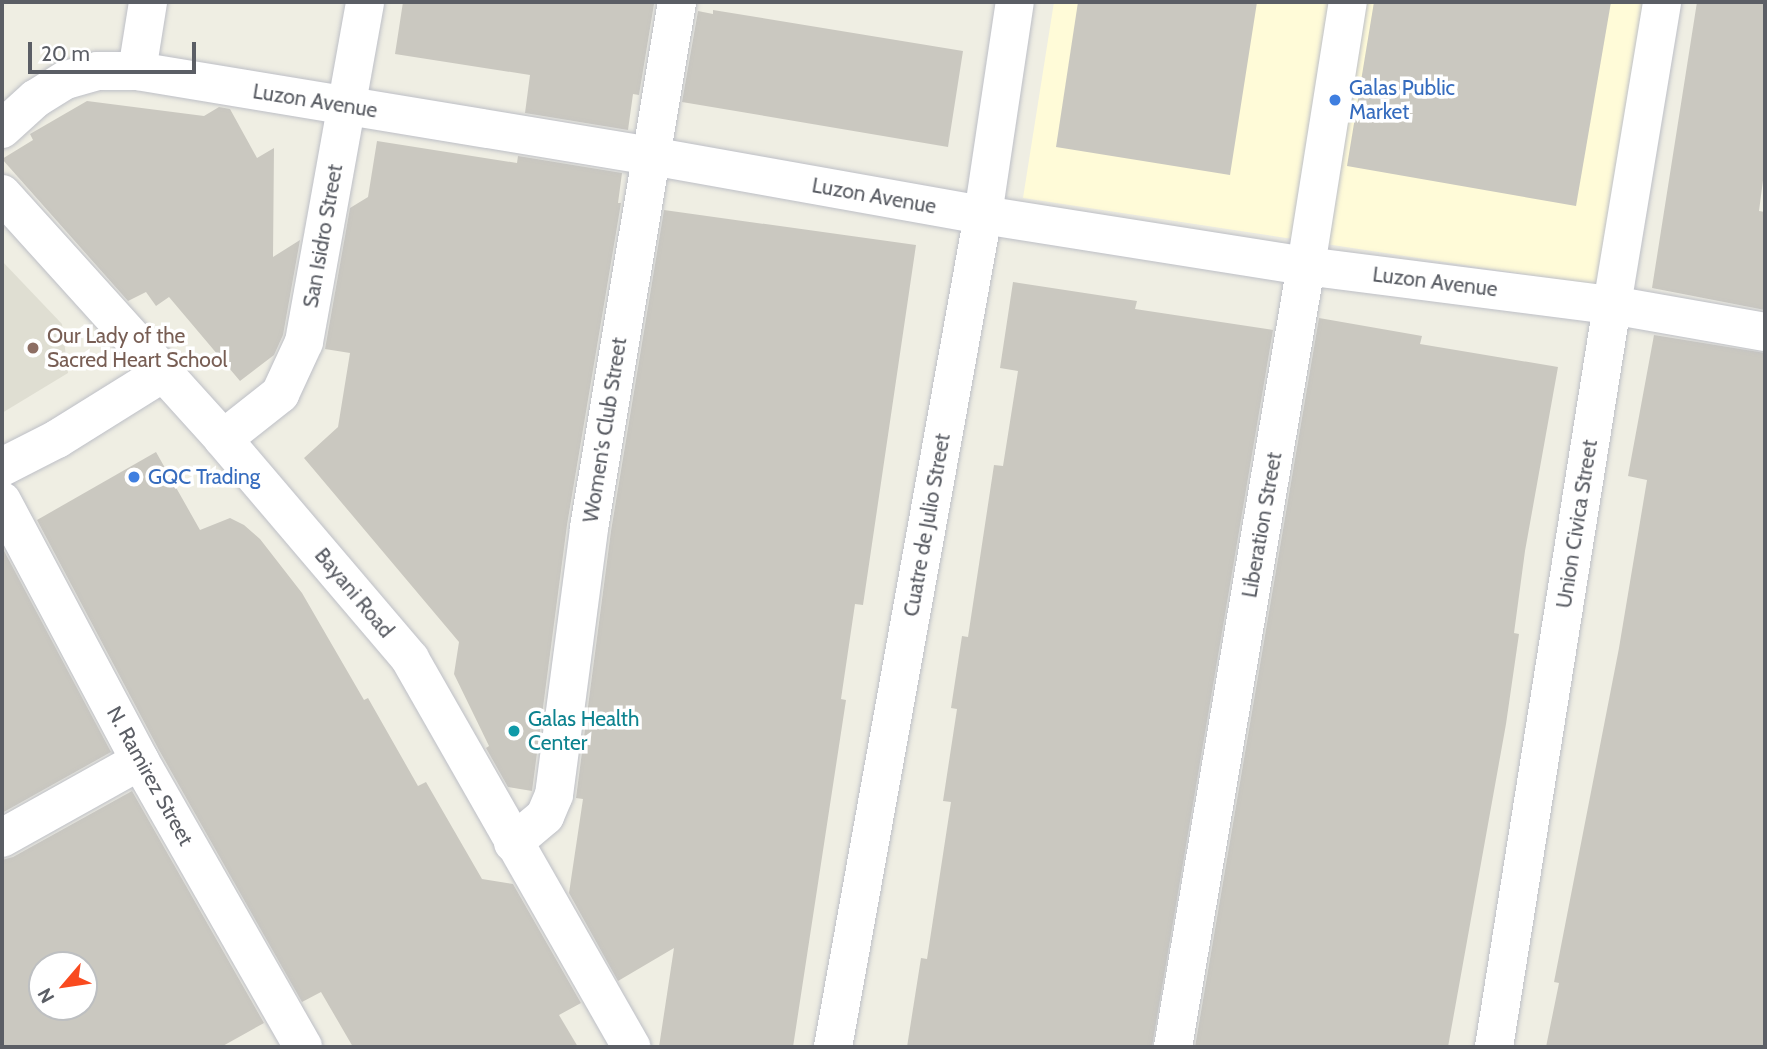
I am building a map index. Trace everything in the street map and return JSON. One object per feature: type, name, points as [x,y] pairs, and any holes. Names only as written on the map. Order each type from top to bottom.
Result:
[{"type":"street","points":[[137,71],[148,2]]},
{"type":"street","name":"San Isidro Street","points":[[223,439],[280,394],[304,342],[365,2]]},
{"type":"street","name":"Women's Club Street","points":[[513,843],[545,816],[554,795],[589,528],[677,2]]},
{"type":"street","name":"Cuatre de Julio Street","points":[[833,1047],[983,215],[1015,2]]},
{"type":"street","name":"Liberation Street","points":[[1172,1047],[1306,266],[1348,2]]},
{"type":"street","name":"Union Civica Street","points":[[1494,1047],[1662,2]]},
{"type":"street","name":"Luzon Avenue","points":[[2,129],[35,99],[66,80],[97,71],[137,71],[651,156],[983,215],[1306,266],[1612,305],[1765,332]]},
{"type":"street","name":"Bayani Road","points":[[2,194],[223,439],[410,659],[631,1047]]},
{"type":"street","points":[[2,467],[57,439],[163,373]]},
{"type":"street","name":"N. Ramirez Street","points":[[2,501],[290,1043]]},
{"type":"street","points":[[2,838],[140,761]]},
{"type":"shaded area","name":"Galas Public Market","points":[[1054,2],[1646,2],[1602,286],[1023,198]]},
{"type":"shaded area","name":"Our Lady of the Sacred Heart School","points":[[2,261],[62,324],[68,373],[2,413]]},
{"type":"building","points":[[403,2],[654,4],[639,95],[633,94],[628,130],[525,113],[530,75],[395,54]]},
{"type":"building","points":[[1078,2],[1257,2],[1230,175],[1056,147]]},
{"type":"building","points":[[1374,2],[1611,2],[1576,206],[1347,166]]},
{"type":"building","points":[[1697,2],[1765,2],[1765,165],[1759,211],[1765,212],[1765,310],[1652,288]]},
{"type":"building","points":[[713,10],[963,51],[948,147],[682,102],[698,11],[713,14]]},
{"type":"building","points":[[87,101],[204,116],[219,107],[230,109],[257,158],[274,148],[273,257],[300,240],[283,335],[274,355],[240,381],[169,297],[156,306],[146,292],[128,301],[2,159],[33,140],[30,134]]},
{"type":"building","points":[[377,141],[517,163],[518,156],[622,173],[618,203],[621,203],[567,525],[532,791],[508,787],[486,748],[489,746],[454,674],[459,642],[304,458],[338,427],[350,353],[325,349],[350,208],[368,197]]},
{"type":"building","points":[[664,210],[916,245],[863,605],[855,604],[841,699],[846,700],[793,1047],[659,1047],[674,948],[618,981],[569,893],[583,799],[576,798],[611,531]]},
{"type":"building","points":[[1013,282],[1137,301],[1135,309],[1273,330],[1152,1047],[907,1047],[921,958],[927,959],[951,802],[943,801],[957,709],[951,708],[962,636],[968,637],[994,465],[1003,466],[1018,371],[1000,368]]},
{"type":"building","points":[[1319,318],[1422,336],[1420,344],[1558,367],[1525,551],[1514,633],[1519,634],[1506,724],[1448,1047],[1195,1047]]},
{"type":"building","points":[[1654,335],[1765,353],[1765,1047],[1546,1047],[1559,983],[1554,982],[1619,648],[1647,480],[1628,476]]},
{"type":"building","points":[[156,452],[200,530],[230,518],[244,525],[260,539],[302,593],[364,700],[368,698],[418,786],[426,782],[482,879],[513,884],[581,1003],[559,1015],[578,1047],[353,1047],[321,992],[302,1002],[159,750],[37,520]]},
{"type":"building","points":[[2,547],[111,752],[2,813]]},
{"type":"building","points":[[132,791],[264,1023],[221,1047],[2,1047],[2,860],[13,857]]},
{"type":"place","name":"Galas Public Market","points":[[1335,100]]},
{"type":"place","name":"Our Lady of the Sacred Heart School","points":[[33,348]]},
{"type":"place","name":"GQC Trading","points":[[134,477]]},
{"type":"place","name":"Galas Health Center","points":[[514,731]]}]
